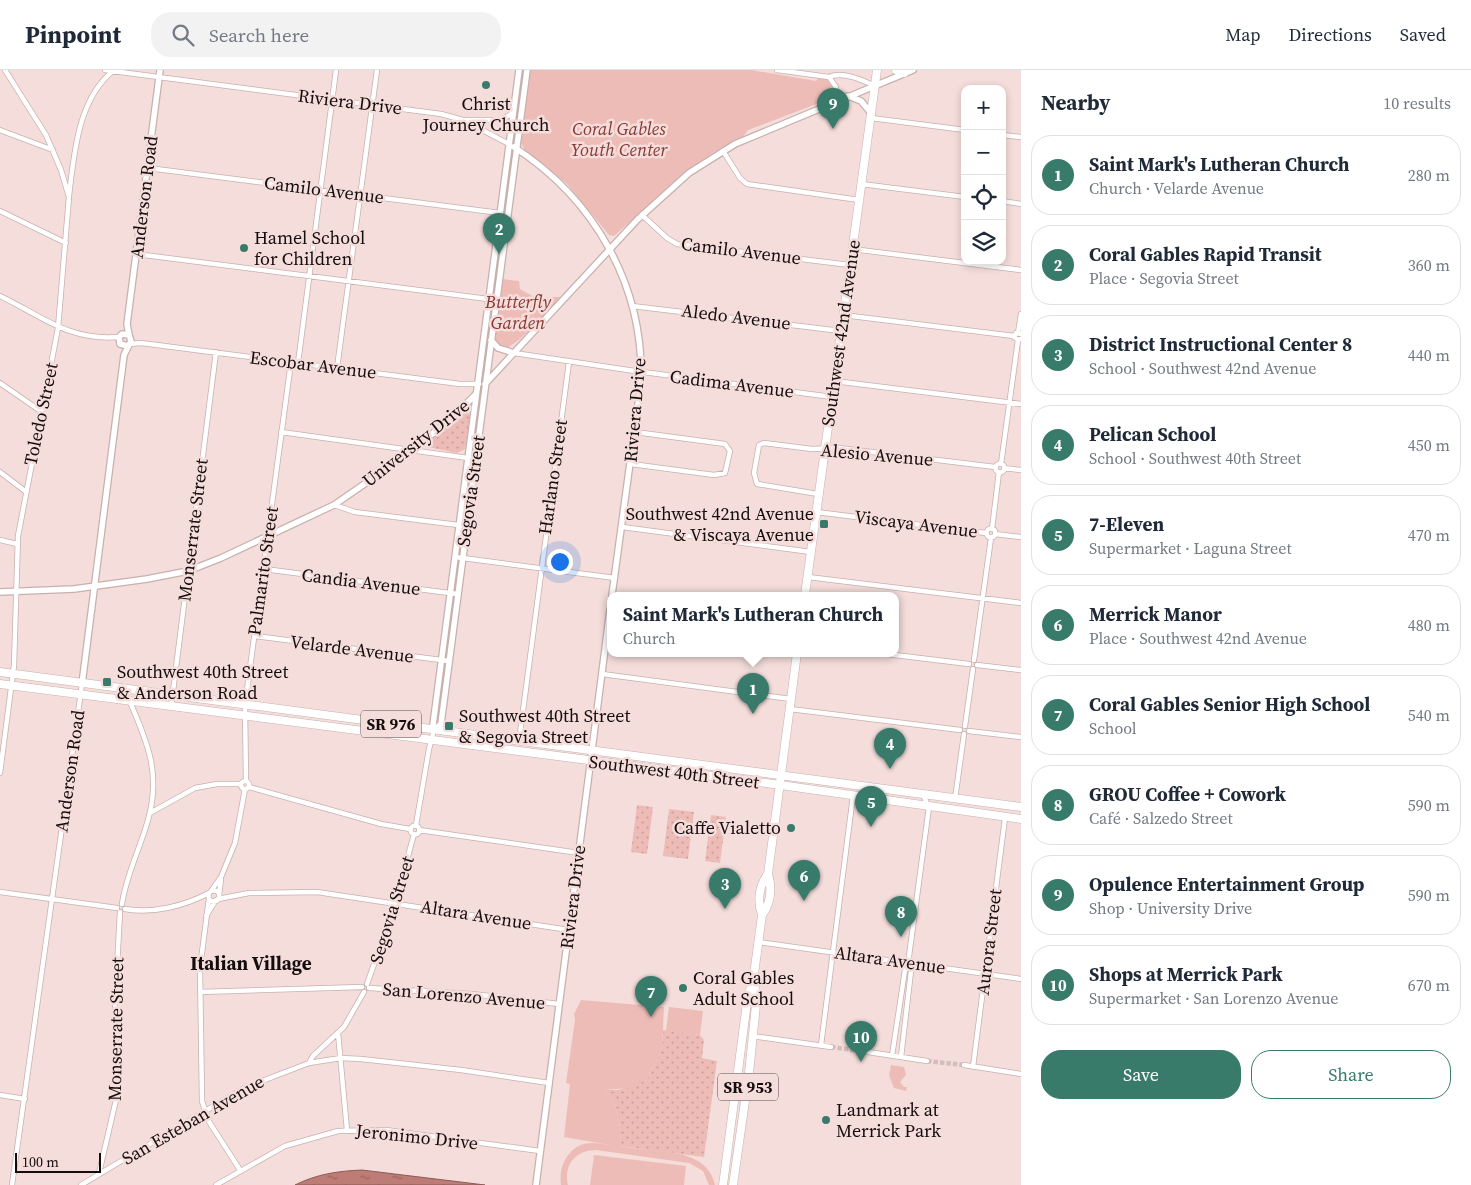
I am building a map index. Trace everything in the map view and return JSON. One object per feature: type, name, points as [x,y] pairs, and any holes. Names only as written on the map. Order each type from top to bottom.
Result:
[{"type":"main road","name":"Southwest 42nd Avenue","points":[[806,592],[877,70]]},
{"type":"main road","points":[[896,70],[904,73]]},
{"type":"main road","name":"SR 953","points":[[723,1185],[748,995],[753,982],[759,942],[762,915],[759,906],[762,883],[768,874],[796,657]]},
{"type":"main road","name":"Southwest 40th Street","points":[[0,672],[1021,807]]},
{"type":"main road","name":"Southwest 40th Street","points":[[0,684],[780,785],[1021,819]]},
{"type":"main road","name":"SR 953","points":[[733,1185],[749,1073],[757,995],[753,982]]},
{"type":"main road","points":[[725,1170],[736,1172]]},
{"type":"street","name":"Toledo Street","points":[[0,773],[1,753],[13,674],[17,544],[25,491],[58,328],[66,243],[68,197],[53,150],[38,121],[5,70]]},
{"type":"street","name":"Riviera Drive","points":[[105,70],[432,112],[463,120],[509,144],[544,168],[568,191],[588,214],[610,250],[624,280],[638,333],[641,372],[635,432],[613,592]]},
{"type":"street","name":"Anderson Road","points":[[12,1185],[82,684],[160,70]]},
{"type":"street","points":[[298,363],[336,70]]},
{"type":"street","points":[[338,368],[377,70]]},
{"type":"street","name":"Segovia Street","points":[[416,825],[434,730],[432,725],[519,70]]},
{"type":"street","name":"Segovia Street","points":[[434,730],[441,724],[527,70]]},
{"type":"street","points":[[776,70],[829,77],[834,75],[857,78],[875,86]]},
{"type":"street","name":"University Drive","points":[[0,592],[94,587],[188,571],[268,538],[334,505],[413,449],[451,419],[642,215],[679,181],[723,151],[830,103],[912,70]]},
{"type":"street","points":[[68,197],[79,134],[89,101],[98,84],[113,71]]},
{"type":"street","points":[[829,77],[836,87],[834,97],[830,103]]},
{"type":"street","points":[[848,96],[861,101],[871,116],[961,129]]},
{"type":"street","points":[[463,120],[501,120],[513,113]]},
{"type":"street","points":[[0,130],[53,150]]},
{"type":"street","points":[[1006,135],[1021,137]]},
{"type":"street","points":[[723,151],[740,178],[747,184],[859,200]]},
{"type":"street","name":"Camilo Avenue","points":[[148,168],[500,213]]},
{"type":"street","points":[[861,184],[961,196]]},
{"type":"street","points":[[1006,202],[1021,204]]},
{"type":"street","points":[[0,211],[66,243]]},
{"type":"street","name":"Camilo Avenue","points":[[642,215],[673,242],[850,265]]},
{"type":"street","points":[[852,249],[1021,270]]},
{"type":"street","points":[[136,254],[496,300]]},
{"type":"street","name":"Escobar Avenue","points":[[0,296],[58,328],[76,334],[457,383],[486,383]]},
{"type":"street","name":"Aledo Avenue","points":[[632,306],[841,331]]},
{"type":"street","points":[[977,665],[974,660],[991,538],[995,534],[992,529],[1021,314]]},
{"type":"street","points":[[843,315],[1018,336]]},
{"type":"street","points":[[491,340],[498,348],[514,353]]},
{"type":"street","name":"Monserrate Street","points":[[171,707],[216,352]]},
{"type":"street","name":"Cadima Avenue","points":[[514,353],[832,397]]},
{"type":"street","name":"Palmarito Street","points":[[243,782],[245,705],[291,362]]},
{"type":"street","name":"Harlano Street","points":[[519,741],[569,362]]},
{"type":"street","points":[[834,381],[1021,404]]},
{"type":"street","points":[[0,383],[42,412]]},
{"type":"street","points":[[281,432],[475,459]]},
{"type":"street","points":[[630,464],[718,475],[726,471],[729,459],[730,449],[722,444],[635,432]]},
{"type":"street","name":"Alesio Avenue","points":[[818,494],[761,486],[756,483],[754,466],[759,445],[768,443],[839,448],[995,467]]},
{"type":"street","points":[[995,467],[1002,466],[1021,470]]},
{"type":"street","points":[[995,467],[999,472]]},
{"type":"street","points":[[0,472],[25,491]]},
{"type":"street","points":[[334,505],[355,512],[466,526]]},
{"type":"street","name":"Viscaya Avenue","points":[[816,512],[986,533]]},
{"type":"street","points":[[622,527],[811,552]]},
{"type":"street","points":[[991,538],[986,533],[992,529]]},
{"type":"street","name":"Viscaya Avenue","points":[[995,534],[1021,537]]},
{"type":"street","points":[[0,540],[17,544]]},
{"type":"street","points":[[455,557],[615,578]]},
{"type":"street","name":"Candia Avenue","points":[[264,569],[457,594]]},
{"type":"street","points":[[808,577],[1021,603]]},
{"type":"street","name":"Riviera Drive","points":[[536,1185],[607,634]]},
{"type":"street","name":"Velarde Avenue","points":[[254,636],[448,662]]},
{"type":"street","points":[[899,656],[968,664],[973,669]]},
{"type":"street","points":[[968,664],[974,660]]},
{"type":"street","points":[[955,799],[964,734],[967,728],[973,669],[977,665]]},
{"type":"street","points":[[977,665],[1021,670]]},
{"type":"street","points":[[602,674],[791,699]]},
{"type":"street","name":"Monserrate Street","points":[[99,1173],[116,1100],[116,1004],[122,909],[130,869],[150,813],[152,792],[152,759],[146,738],[130,702]]},
{"type":"street","points":[[790,709],[960,730],[967,728],[1021,737]]},
{"type":"street","points":[[960,730],[964,734]]},
{"type":"street","points":[[150,813],[196,788],[216,784],[249,783],[238,830],[206,918],[201,952],[200,992],[201,1092],[204,1112],[240,1170]]},
{"type":"street","points":[[247,788],[381,824],[410,829],[414,834],[419,830],[579,852]]},
{"type":"street","points":[[901,1057],[911,971],[909,965],[929,807],[923,795]]},
{"type":"street","points":[[821,1045],[853,796]]},
{"type":"street","name":"Aurora Street","points":[[973,1067],[1005,818]]},
{"type":"street","points":[[410,829],[416,825],[419,830]]},
{"type":"street","name":"Segovia Street","points":[[338,1033],[355,1010],[366,988],[396,903],[414,834]]},
{"type":"street","points":[[206,918],[221,877]]},
{"type":"street","points":[[0,892],[122,909]]},
{"type":"street","name":"Altara Avenue","points":[[122,909],[158,909],[214,896],[234,894],[310,892],[396,903],[569,930]]},
{"type":"street","name":"Altara Avenue","points":[[193,901],[234,894]]},
{"type":"street","name":"Altara Avenue","points":[[759,942],[909,965],[1021,979]]},
{"type":"street","points":[[892,1056],[905,970],[909,965]]},
{"type":"street","name":"San Lorenzo Avenue","points":[[200,992],[366,988],[472,994],[559,1004]]},
{"type":"street","points":[[896,1027],[905,1028]]},
{"type":"street","points":[[338,1033],[346,1130]]},
{"type":"street","name":"San Esteban Avenue","points":[[309,1063],[313,1056],[338,1033]]},
{"type":"street","points":[[752,1036],[832,1047]]},
{"type":"street","points":[[868,1052],[927,1061]]},
{"type":"street","name":"San Esteban Avenue","points":[[81,1185],[259,1081],[309,1063],[341,1058],[447,1068],[549,1083]]},
{"type":"street","points":[[964,1065],[1021,1074]]},
{"type":"street","points":[[0,1095],[25,1099]]},
{"type":"street","name":"Jeronimo Drive","points":[[216,1185],[240,1170],[296,1141],[327,1132],[346,1130],[386,1130],[540,1151]]},
{"type":"green space","name":"Coral Gables Youth Center","points":[[530,70],[751,70],[816,81],[818,78],[825,78],[834,87],[833,94],[827,100],[748,130],[743,137],[714,152],[686,171],[614,236],[609,235],[567,184],[525,150],[521,143]]},
{"type":"green space","name":"Butterfly Garden","points":[[502,279],[519,281],[520,289],[534,297],[562,297],[520,339],[506,349],[499,346],[494,339]]},
{"type":"green space","points":[[466,410],[471,416],[465,449],[457,453],[428,447],[429,442]]},
{"type":"green space","points":[[637,805],[653,807],[647,854],[631,852]]},
{"type":"green space","points":[[669,809],[694,812],[688,859],[663,856]]},
{"type":"green space","points":[[711,815],[726,817],[720,863],[705,861]]},
{"type":"green space","points":[[581,1000],[664,1007],[662,1049],[647,1080],[628,1088],[605,1090],[613,1102],[618,1116],[620,1146],[676,1153],[690,1157],[701,1163],[710,1172],[715,1185],[709,1185],[703,1171],[689,1163],[596,1150],[582,1153],[573,1160],[567,1171],[568,1185],[561,1185],[561,1170],[567,1156],[577,1147],[592,1143],[616,1146],[564,1137],[570,1084],[566,1083],[575,1020],[574,1014]]},
{"type":"green space","points":[[669,1007],[703,1011],[700,1035],[666,1031]]},
{"type":"green space","points":[[663,1030],[700,1035],[704,1040],[702,1058],[717,1061],[704,1157],[620,1146],[620,1131],[616,1109],[604,1090],[618,1090],[647,1080],[662,1049]]},
{"type":"green space","points":[[891,1065],[904,1067],[906,1075],[900,1082],[904,1087],[907,1087],[906,1091],[894,1088],[889,1075]]},
{"type":"green space","points":[[594,1155],[686,1166],[684,1185],[590,1185]]},
{"type":"water","points":[[362,1170],[485,1185],[295,1185],[311,1178],[328,1174]]},
{"type":"tunnel","points":[[831,1047],[868,1052]]},
{"type":"tunnel","points":[[927,1061],[964,1065]]},
{"type":"place","name":"Christ Journey Church","points":[[486,85]]},
{"type":"place","name":"Opulence Entertainment Group","points":[[833,129]]},
{"type":"place","name":"Hamel School for Children","points":[[244,248]]},
{"type":"place","name":"Coral Gables Rapid Transit","points":[[499,254]]},
{"type":"place","name":"Southwest 42nd Avenue & Viscaya Avenue","points":[[824,524]]},
{"type":"place","name":"Southwest 40th Street & Anderson Road","points":[[107,682]]},
{"type":"place","name":"Saint Mark's Lutheran Church","points":[[753,714]]},
{"type":"place","name":"Southwest 40th Street & Segovia Street","points":[[449,726]]},
{"type":"place","name":"Pelican School","points":[[890,769]]},
{"type":"place","name":"7-Eleven","points":[[871,827]]},
{"type":"place","name":"Caffe Vialetto","points":[[791,828]]},
{"type":"place","name":"Merrick Manor","points":[[804,901]]},
{"type":"place","name":"District Instructional Center 8","points":[[725,909]]},
{"type":"place","name":"GROU Coffee + Cowork","points":[[901,937]]},
{"type":"place","name":"Coral Gables Adult School","points":[[683,988]]},
{"type":"place","name":"Coral Gables Senior High School","points":[[651,1017]]},
{"type":"place","name":"Shops at Merrick Park","points":[[861,1062]]},
{"type":"place","name":"Landmark at Merrick Park","points":[[826,1120]]},
{"type":"district","name":"Italian Village","points":[[251,963]]}]
